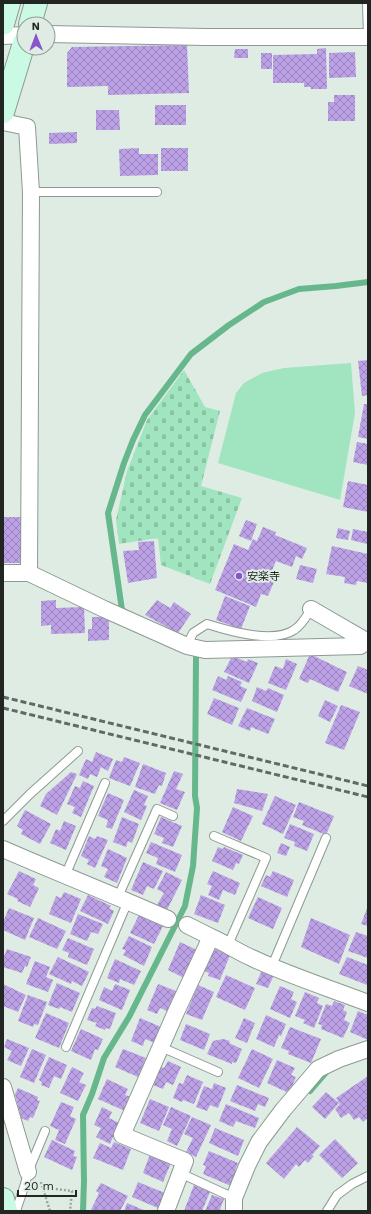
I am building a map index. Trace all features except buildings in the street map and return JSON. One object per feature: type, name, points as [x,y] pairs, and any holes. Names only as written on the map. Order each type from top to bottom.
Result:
[{"type":"main road","points":[[3,24],[9,3]]},
{"type":"main road","points":[[32,16],[36,3]]},
{"type":"main road","points":[[3,112],[20,56]]},
{"type":"main road","points":[[3,1199],[6,1211]]},
{"type":"street","points":[[56,34],[205,37],[368,37]]},
{"type":"street","points":[[3,36],[16,35]]},
{"type":"street","points":[[3,122],[27,127],[30,192],[29,573]]},
{"type":"street","points":[[3,573],[29,573],[104,609],[187,646],[205,650],[360,646],[368,641],[311,609]]},
{"type":"street","points":[[3,849],[168,919]]},
{"type":"street","points":[[187,926],[228,945],[251,958],[368,1003]]},
{"type":"street","points":[[166,1211],[185,1161],[122,1135],[147,1076],[211,937]]},
{"type":"street","points":[[234,1205],[247,1166],[259,1142],[283,1110],[318,1070],[339,1059],[368,1049]]},
{"type":"street","points":[[3,1087],[28,1172]]},
{"type":"lane","points":[[367,3],[368,37]]},
{"type":"lane","points":[[30,192],[157,192]]},
{"type":"lane","points":[[187,646],[194,633],[207,624],[227,631],[250,635],[280,636],[293,630],[303,622],[311,609]]},
{"type":"lane","points":[[3,821],[30,794],[78,751]]},
{"type":"lane","points":[[64,876],[105,783]]},
{"type":"lane","points":[[66,1047],[156,809],[173,816]]},
{"type":"lane","points":[[214,836],[266,858],[228,945]]},
{"type":"lane","points":[[272,966],[326,838]]},
{"type":"lane","points":[[161,1047],[218,1072]]},
{"type":"lane","points":[[16,1211],[28,1172],[45,1132]]},
{"type":"lane","points":[[180,1173],[234,1205]]},
{"type":"lane","points":[[328,1211],[337,1195],[352,1184],[368,1176]]},
{"type":"path","points":[[48,1188],[72,1191],[70,1211]]},
{"type":"green space","points":[[351,363],[355,413],[340,500],[218,463],[236,393],[244,383],[262,373],[284,368]]},
{"type":"green space","points":[[184,370],[205,407],[220,411],[201,486],[242,498],[210,584],[161,565],[158,538],[119,544],[116,520],[127,471],[147,420]]},
{"type":"waterway","points":[[127,613],[122,610],[108,513],[124,463],[145,415],[191,354],[229,325],[264,302],[299,289],[368,282]]},
{"type":"waterway","points":[[83,1211],[83,1115],[104,1058],[129,1017],[185,906],[193,866],[197,808],[195,796],[196,657]]},
{"type":"waterway","points":[[310,1091],[329,1069]]},
{"type":"railway","points":[[3,697],[368,786]]},
{"type":"railway","points":[[3,708],[368,797]]},
{"type":"place","name":"安楽寺","points":[[239,576]]}]
